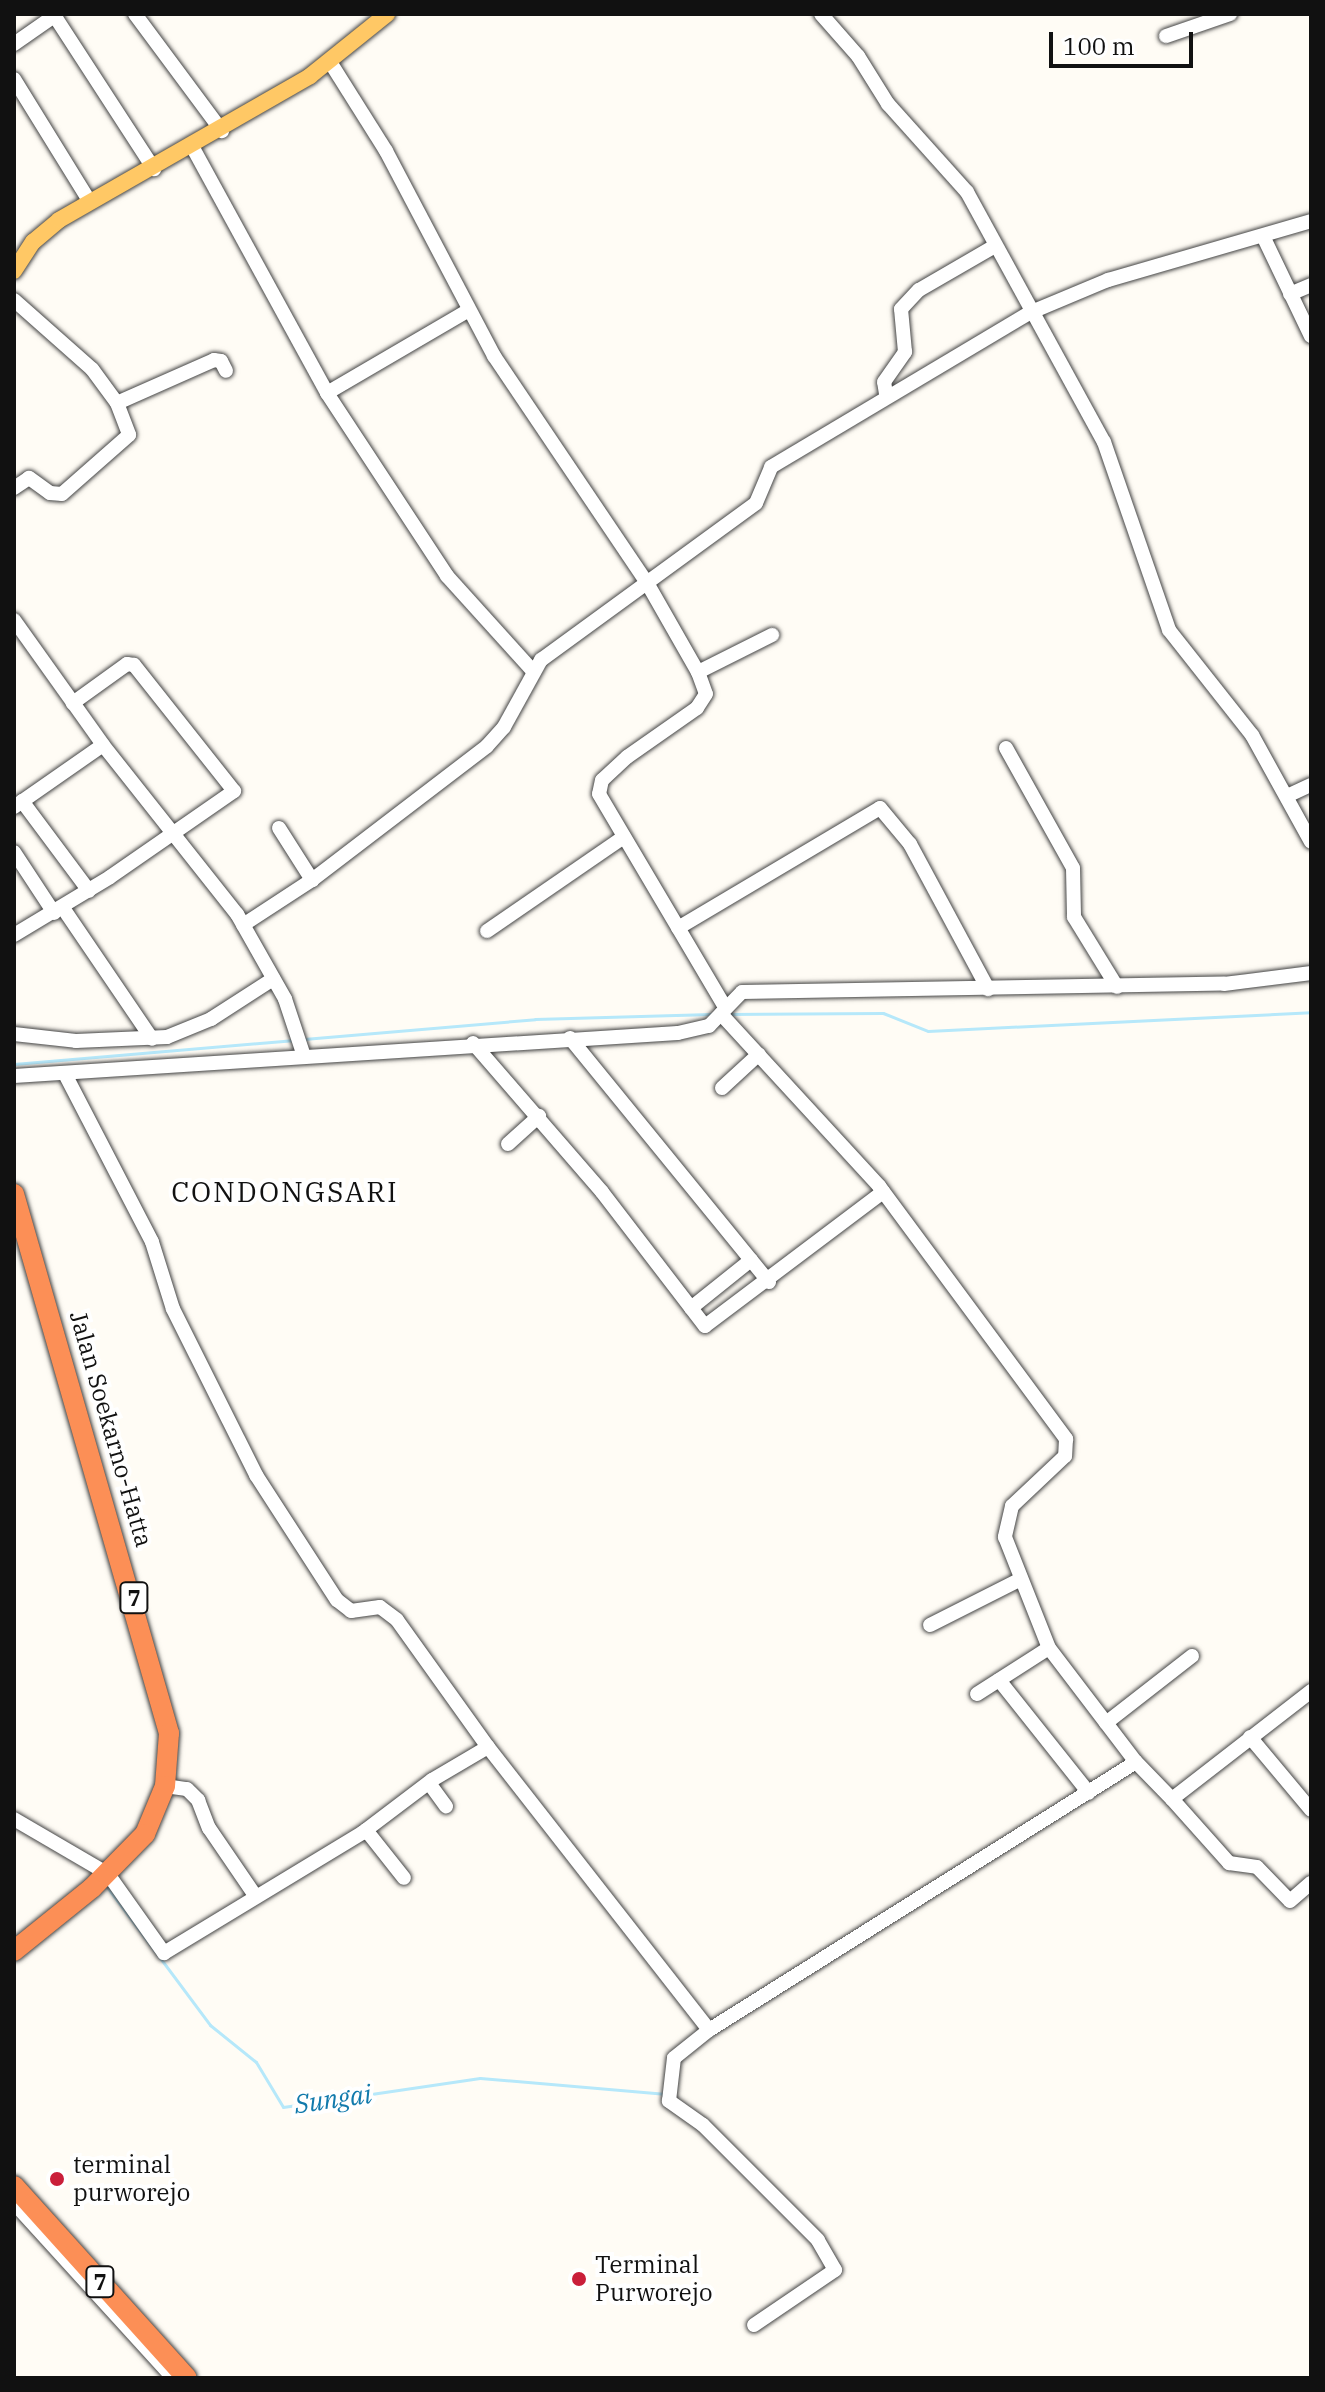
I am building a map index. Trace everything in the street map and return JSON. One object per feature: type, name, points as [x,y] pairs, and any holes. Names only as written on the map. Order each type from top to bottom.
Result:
[{"type":"highway","name":"Jalan Soekarno-Hatta","points":[[14,1194],[164,1700],[169,1733],[165,1786],[145,1834],[108,1874],[14,1951]]},
{"type":"highway","name":"7","points":[[14,2186],[187,2378]]},
{"type":"main road","points":[[14,271],[46,230],[90,202],[222,131],[330,62],[387,14]]},
{"type":"street","points":[[135,14],[222,131]]},
{"type":"street","points":[[821,14],[858,56],[888,104],[952,173],[1104,442],[1140,556],[1174,639],[1252,735],[1311,842]]},
{"type":"street","points":[[1166,36],[1206,18],[1230,14]]},
{"type":"street","points":[[14,44],[55,15],[154,169]]},
{"type":"street","points":[[330,62],[386,151],[469,310],[538,427],[646,581],[698,672],[706,694],[697,708],[627,757],[599,786],[624,837],[723,1010],[883,1192],[1066,1439],[1065,1456],[1006,1516],[1005,1537],[1049,1648],[1136,1762],[1229,1863],[1257,1867],[1290,1901],[1311,1883]]},
{"type":"street","points":[[14,79],[90,202]]},
{"type":"street","points":[[193,148],[327,393],[447,576],[532,670]]},
{"type":"street","points":[[243,925],[312,880],[487,746],[504,727],[532,670],[646,581],[756,503],[771,467],[886,394],[1029,313],[1108,280],[1311,221]]},
{"type":"street","points":[[1263,236],[1311,336]]},
{"type":"street","points":[[886,394],[884,382],[905,352],[901,309],[919,290],[995,246]]},
{"type":"street","points":[[1290,294],[1311,285]]},
{"type":"street","points":[[14,300],[72,348],[117,403],[128,427],[127,440],[66,492],[54,494],[25,478],[14,488]]},
{"type":"street","points":[[327,393],[469,310]]},
{"type":"street","points":[[117,403],[168,377],[185,377],[214,360],[221,361],[226,371]]},
{"type":"street","points":[[14,620],[19,639],[73,703],[243,925],[273,979],[304,1056]]},
{"type":"street","points":[[698,672],[772,635]]},
{"type":"street","points":[[14,935],[89,891],[172,832],[230,796],[234,786],[131,663],[73,703]]},
{"type":"street","points":[[89,891],[18,804],[103,745]]},
{"type":"street","points":[[1006,748],[1073,868],[1074,917],[1117,987]]},
{"type":"street","points":[[1287,796],[1311,785]]},
{"type":"street","points":[[678,928],[880,808],[910,844],[988,989]]},
{"type":"street","points":[[279,828],[312,880]]},
{"type":"street","points":[[487,931],[624,837]]},
{"type":"street","points":[[14,852],[152,1039]]},
{"type":"street","points":[[14,1076],[473,1043],[678,1033],[709,1026],[742,992],[1224,984],[1311,973]]},
{"type":"street","points":[[14,1034],[76,1041],[152,1039],[190,1029],[273,979]]},
{"type":"street","points":[[570,1038],[769,1282]]},
{"type":"street","points":[[473,1043],[539,1116],[707,1327],[883,1192]]},
{"type":"street","points":[[722,1088],[759,1054]]},
{"type":"street","points":[[65,1074],[152,1242],[173,1309],[256,1475],[337,1600],[351,1611],[387,1610],[488,1747],[709,2030]]},
{"type":"street","points":[[508,1144],[539,1116]]},
{"type":"street","points":[[691,1308],[751,1260]]},
{"type":"street","points":[[930,1625],[1021,1579]]},
{"type":"street","points":[[977,1694],[1049,1648]]},
{"type":"street","points":[[1106,1723],[1192,1656]]},
{"type":"street","points":[[999,1680],[1089,1793]]},
{"type":"street","points":[[1172,1799],[1311,1691]]},
{"type":"street","points":[[1250,1737],[1311,1810]]},
{"type":"street","points":[[14,1819],[108,1874],[162,1953],[366,1830],[429,1783],[488,1747]]},
{"type":"street","points":[[754,2325],[835,2270],[818,2240],[703,2125],[669,2101],[674,2058],[709,2030],[1136,1762]]},
{"type":"street","points":[[429,1783],[446,1806]]},
{"type":"street","points":[[165,1786],[187,1789],[198,1800],[209,1828],[256,1897]]},
{"type":"street","points":[[366,1830],[404,1878]]},
{"type":"street","points":[[14,2203],[173,2378]]},
{"type":"waterway","points":[[727,1014],[883,1013],[928,1031],[1311,1012]]},
{"type":"waterway","points":[[304,1039],[535,1019],[711,1014]]},
{"type":"waterway","points":[[14,1064],[292,1040]]},
{"type":"waterway","name":"Sungai","points":[[105,1884],[210,2025],[256,2062],[283,2107],[480,2078],[666,2094]]},
{"type":"place","name":"terminal purworejo","points":[[57,2179]]},
{"type":"place","name":"Terminal Purworejo","points":[[579,2279]]},
{"type":"district","name":"CONDONGSARI","points":[[285,1192]]}]
